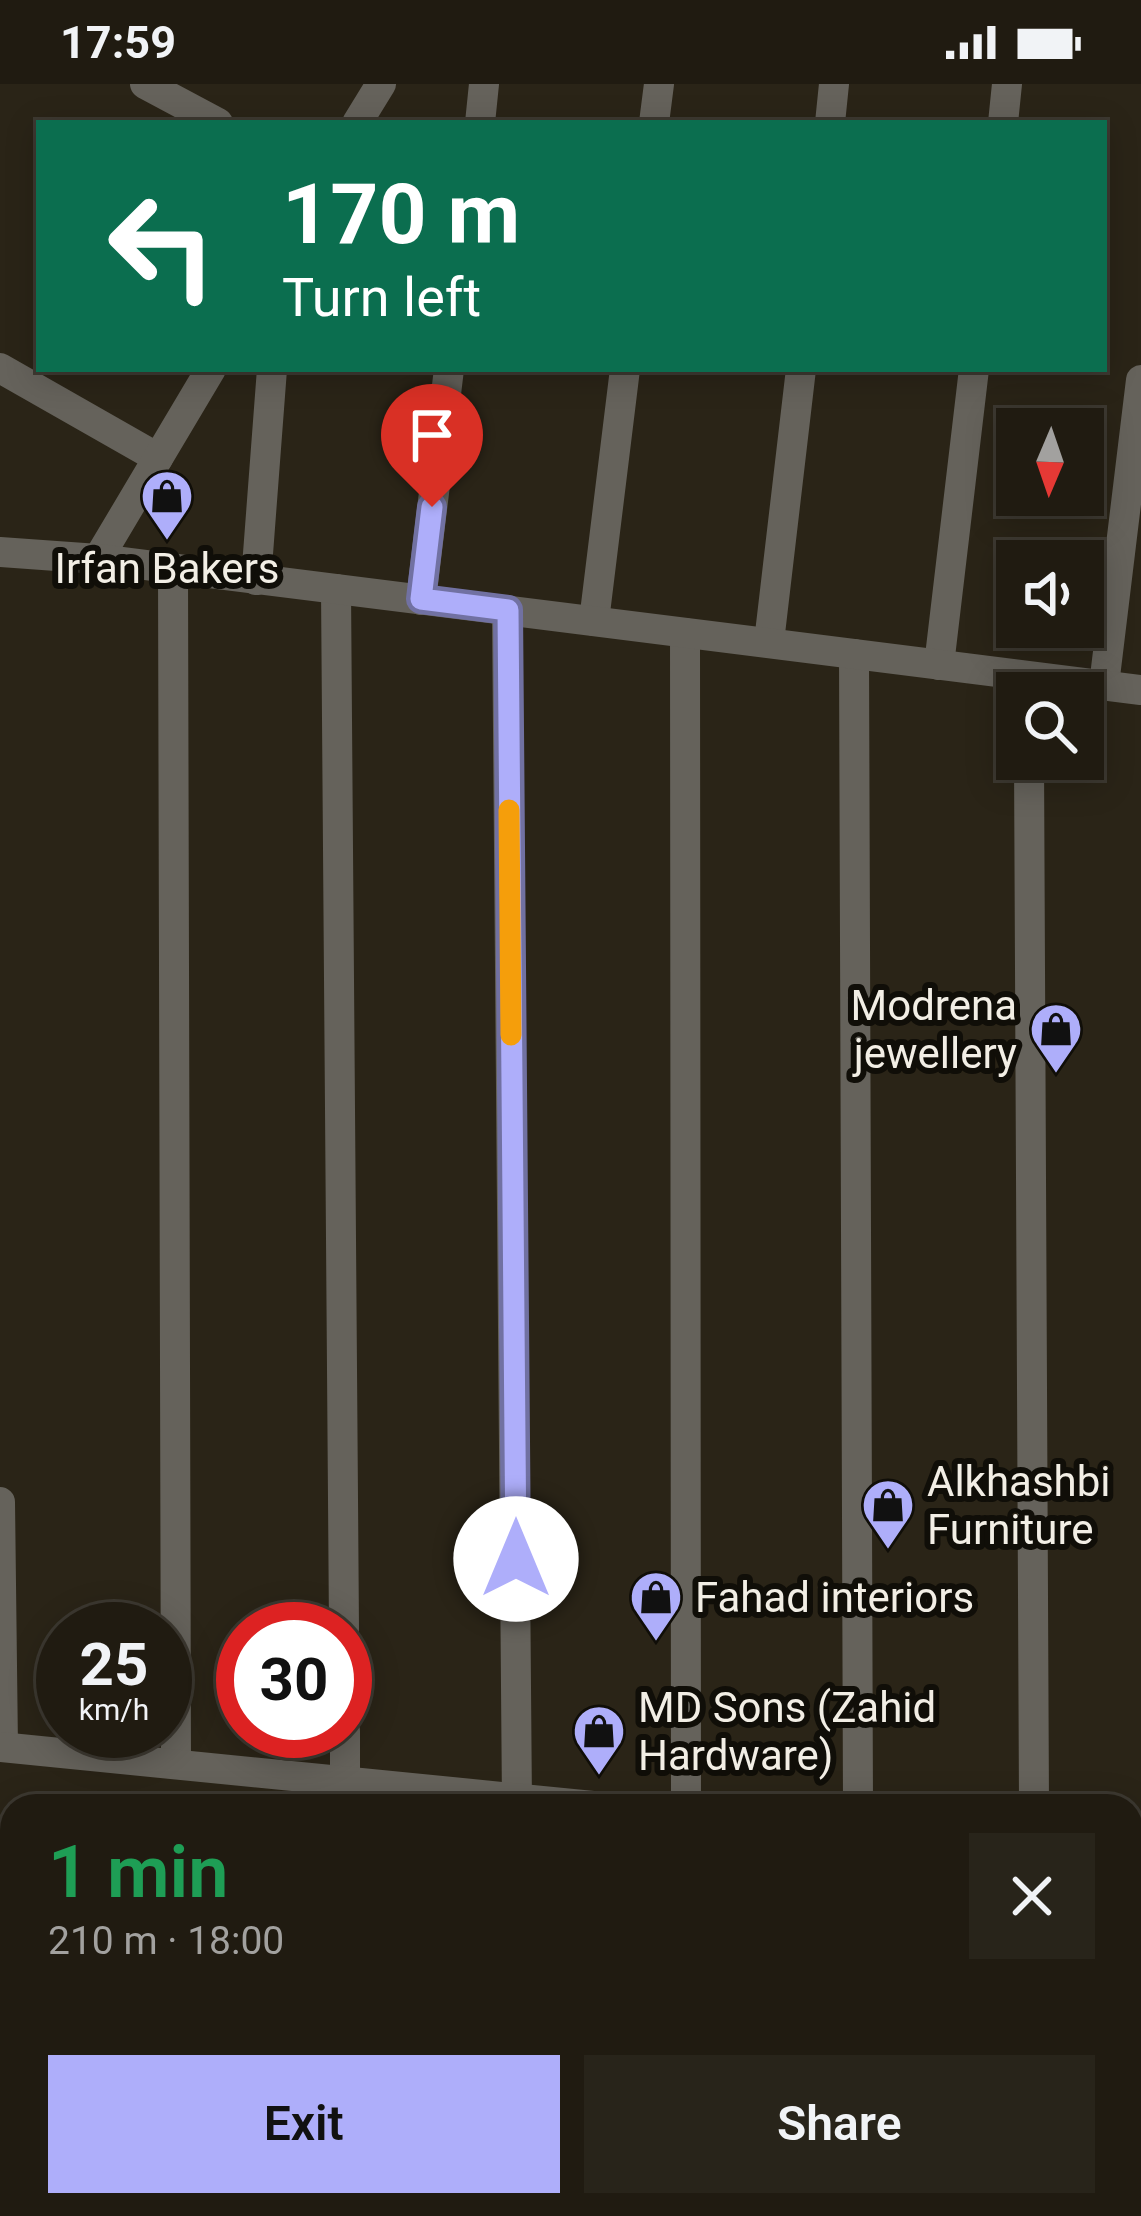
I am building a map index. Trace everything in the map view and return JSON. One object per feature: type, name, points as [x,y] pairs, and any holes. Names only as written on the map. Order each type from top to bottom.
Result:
[{"type":"street","points":[[145,84],[212,120]]},
{"type":"street","points":[[359,120],[381,84]]},
{"type":"street","points":[[479,120],[484,84]]},
{"type":"street","points":[[654,120],[659,84]]},
{"type":"street","points":[[830,120],[834,84]]},
{"type":"street","points":[[1003,120],[1007,84]]},
{"type":"street","points":[[0,368],[158,458]]},
{"type":"street","points":[[98,559],[209,372]]},
{"type":"street","points":[[256,580],[272,372]]},
{"type":"street","points":[[421,599],[449,372]]},
{"type":"street","points":[[595,621],[625,372]]},
{"type":"street","points":[[769,642],[801,372]]},
{"type":"street","points":[[939,665],[974,372]]},
{"type":"street","points":[[1141,380],[1104,685],[1141,690]]},
{"type":"street","points":[[0,552],[98,559],[769,642],[996,677]]},
{"type":"street","points":[[173,568],[176,1764]]},
{"type":"street","points":[[336,589],[344,1602]]},
{"type":"street","points":[[508,610],[518,1794]]},
{"type":"street","points":[[686,632],[686,1794]]},
{"type":"street","points":[[854,654],[859,1794]]},
{"type":"street","points":[[1029,780],[1034,1794]]},
{"type":"street","points":[[0,1502],[2,1747],[460,1794]]},
{"type":"street","points":[[345,1758],[345,1780]]},
{"type":"slow traffic","points":[[509,810],[511,1035]]},
{"type":"place","name":"Irfan Bakers","points":[[167,542]]},
{"type":"place","name":"Modrena jewellery","points":[[1056,1075]]},
{"type":"place","name":"Alkhashbi Furniture","points":[[888,1551]]},
{"type":"place","name":"Fahad interiors","points":[[656,1643]]},
{"type":"place","name":"MD Sons (Zahid Hardware)","points":[[599,1777]]},
{"type":"route","points":[[432,507],[421,599],[508,610],[516,1559]]}]
